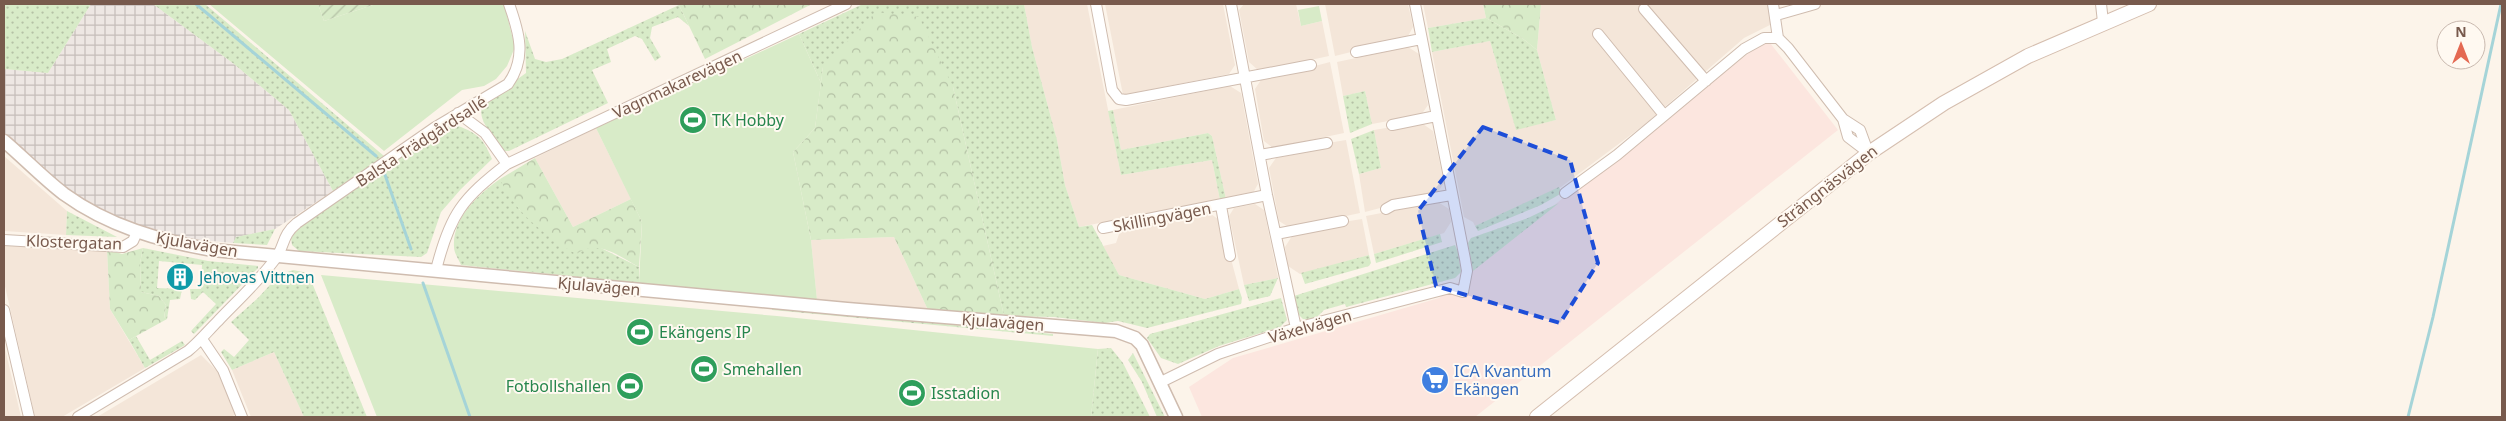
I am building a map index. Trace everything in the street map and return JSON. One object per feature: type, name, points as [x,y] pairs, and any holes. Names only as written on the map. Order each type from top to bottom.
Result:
[{"type":"main road","name":"Strängnäsvägen","points":[[1536,417],[1869,153],[1952,99],[2028,56],[2103,22],[2149,4]]},
{"type":"street","name":"Balsta Trädgårdsallé","points":[[78,417],[188,351],[202,339],[216,322],[253,287],[278,256],[284,237],[293,226],[458,113],[508,84],[519,64],[520,45],[509,4]]},
{"type":"street","name":"Vagnmakarevägen","points":[[436,270],[443,242],[461,205],[476,188],[507,164],[846,4]]},
{"type":"street","points":[[1096,4],[1112,90],[1119,100],[1311,65]]},
{"type":"street","points":[[1231,4],[1267,195],[1296,328]]},
{"type":"street","points":[[1386,209],[1451,195],[1414,4]]},
{"type":"street","points":[[1773,4],[1778,38],[1843,119],[1860,130],[1869,153]]},
{"type":"street","points":[[1776,16],[1815,4]]},
{"type":"street","points":[[2101,4],[2103,22]]},
{"type":"street","points":[[1644,9],[1706,82]]},
{"type":"street","points":[[1598,34],[1664,115]]},
{"type":"street","points":[[1565,193],[1617,155],[1753,43],[1764,38],[1778,38]]},
{"type":"street","points":[[1356,52],[1421,39]]},
{"type":"street","points":[[458,113],[485,133],[507,164]]},
{"type":"street","points":[[1392,125],[1436,116]]},
{"type":"street","name":"Kjulavägen","points":[[4,141],[70,198],[89,211],[137,232],[183,245],[278,256],[866,311],[1116,331],[1135,338],[1142,345],[1176,417]]},
{"type":"street","points":[[1260,155],[1327,143]]},
{"type":"street","name":"Skillingvägen","points":[[1102,228],[1221,206],[1267,195]]},
{"type":"street","name":"Växelvägen","points":[[1161,382],[1218,354],[1296,328],[1450,288],[1463,292],[1467,271],[1451,195]]},
{"type":"street","name":"Skillingvägen","points":[[1221,206],[1230,256]]},
{"type":"street","points":[[1276,234],[1344,221]]},
{"type":"street","name":"Klostergatan","points":[[4,240],[123,247],[133,241],[137,232]]},
{"type":"street","points":[[4,310],[29,417]]},
{"type":"street","points":[[202,339],[223,370],[242,417]]},
{"type":"highlighted area","points":[[1483,127],[1570,160],[1598,263],[1560,323],[1436,286],[1418,211]]},
{"type":"shaded area","points":[[91,4],[153,4],[234,64],[289,110],[333,191],[275,229],[237,237],[233,243],[180,238],[141,227],[90,205],[54,181],[4,134],[4,69],[48,73]]},
{"type":"shaded area","points":[[1024,4],[1087,4],[1121,175],[1212,160],[1220,200],[1079,227],[1065,185],[1057,140],[1032,47]]},
{"type":"shaded area","points":[[1105,4],[1223,4],[1235,65],[1229,74],[1123,95]]},
{"type":"shaded area","points":[[1244,4],[1296,4],[1301,26],[1322,21],[1329,56],[1259,71],[1249,62],[1239,10]]},
{"type":"shaded area","points":[[1325,4],[1408,4],[1413,27],[1407,38],[1335,56]]},
{"type":"shaded area","points":[[1423,4],[1483,4],[1486,18],[1428,28]]},
{"type":"shaded area","points":[[1541,4],[1769,4],[1772,24],[1744,38],[1644,125],[1561,187],[1475,226],[1473,222],[1464,217],[1432,52],[1490,41],[1516,129],[1556,120],[1537,50]]},
{"type":"shaded area","points":[[1767,39],[1838,130],[1475,417],[1202,417],[1189,387],[1233,358],[1439,298],[1604,165]]},
{"type":"shaded area","points":[[1408,47],[1419,54],[1428,105],[1421,115],[1372,124],[1365,91],[1343,96],[1337,62]]},
{"type":"shaded area","points":[[1330,62],[1344,133],[1273,148],[1264,141],[1255,89],[1261,80],[1313,69],[1315,66]]},
{"type":"shaded area","points":[[1230,86],[1241,93],[1258,184],[1253,193],[1226,199],[1212,136],[1208,133],[1121,150],[1113,110]]},
{"type":"shaded area","points":[[1423,124],[1433,131],[1444,183],[1437,193],[1384,204],[1384,207],[1365,212],[1359,174],[1381,168],[1374,130],[1392,127],[1393,130]]},
{"type":"shaded area","points":[[596,128],[631,199],[573,227],[535,158]]},
{"type":"shaded area","points":[[1346,140],[1360,213],[1290,228],[1279,221],[1269,168],[1276,158],[1329,148],[1328,143]]},
{"type":"shaded area","points":[[4,156],[67,211],[66,235],[4,231]]},
{"type":"shaded area","points":[[1438,202],[1449,209],[1451,222],[1444,233],[1374,254],[1366,216]]},
{"type":"shaded area","points":[[1255,204],[1264,210],[1278,278],[1244,285],[1229,216],[1234,208]]},
{"type":"shaded area","points":[[1208,212],[1218,219],[1226,259],[1231,259],[1239,289],[1205,299],[1119,275],[1103,246],[1116,243],[1120,231]]},
{"type":"shaded area","points":[[1362,219],[1369,255],[1300,274],[1288,266],[1285,247],[1292,236],[1344,226],[1343,222]]},
{"type":"shaded area","points":[[894,237],[928,310],[817,300],[811,240]]},
{"type":"shaded area","points":[[4,246],[107,249],[110,309],[145,368],[62,417],[35,417],[4,282]]},
{"type":"shaded area","points":[[4,344],[21,417],[4,417]]},
{"type":"shaded area","points":[[274,352],[304,417],[251,417],[232,370]]},
{"type":"shaded area","points":[[201,355],[221,375],[235,415],[230,417],[97,417]]},
{"type":"green space","points":[[4,4],[91,4],[48,73],[4,69]]},
{"type":"green space","points":[[153,4],[205,4],[384,156],[333,191],[289,110],[234,64]]},
{"type":"green space","points":[[209,4],[318,4],[324,21],[376,4],[504,4],[515,47],[507,66],[496,79],[484,86],[462,90],[384,151]]},
{"type":"green space","points":[[318,4],[376,4],[324,21]]},
{"type":"green space","points":[[812,4],[705,59],[679,5]]},
{"type":"green space","points":[[863,4],[1024,4],[1032,47],[1057,140],[1065,185],[1079,227],[1092,225],[1119,275],[1205,299],[1239,289],[1242,298],[1241,304],[1147,328],[1118,321],[1105,323],[1054,317],[1004,316],[953,87],[823,67],[821,83],[799,34]]},
{"type":"green space","points":[[1483,4],[1541,4],[1537,50],[1522,38],[1486,18]]},
{"type":"green space","points":[[679,5],[689,26],[678,17],[652,27],[650,38],[661,57],[655,61],[642,39],[635,36],[607,49],[611,62],[592,70],[608,103],[509,151],[504,151],[484,123],[481,111],[482,105],[526,73],[525,31],[535,59],[546,62],[562,59]]},
{"type":"green space","points":[[1319,6],[1322,21],[1301,26],[1298,10]]},
{"type":"green space","points":[[876,12],[919,17],[953,87],[1004,316],[928,310],[894,237],[811,240],[793,152],[815,128],[823,67]]},
{"type":"green space","points":[[1486,18],[1522,38],[1537,50],[1556,120],[1516,130],[1490,41],[1432,52],[1428,28]]},
{"type":"green space","points":[[799,34],[821,83],[815,128],[793,152],[811,240],[817,300],[639,283],[642,222],[596,128]]},
{"type":"green space","points":[[1365,91],[1372,124],[1350,133],[1343,96]]},
{"type":"green space","points":[[1113,110],[1121,150],[1208,133],[1212,136],[1226,199],[1220,200],[1212,160],[1121,175],[1108,111]]},
{"type":"green space","points":[[458,126],[471,131],[479,138],[492,159],[461,189],[441,212],[427,253],[421,257],[299,251],[292,245],[291,238],[300,227],[443,128]]},
{"type":"green space","points":[[1374,130],[1381,168],[1359,174],[1351,139]]},
{"type":"green space","points":[[535,158],[573,227],[631,199],[642,222],[639,267],[616,254],[601,249],[593,248],[576,254],[532,223],[514,203],[500,179]]},
{"type":"green space","points":[[500,179],[520,210],[585,248],[599,247],[639,267],[639,283],[461,265],[454,247],[457,226],[476,199]]},
{"type":"green space","points":[[1559,187],[1562,193],[1541,205],[1478,231],[1475,226]]},
{"type":"green space","points":[[1559,203],[1473,271],[1468,243],[1471,238],[1528,218]]},
{"type":"green space","points":[[67,211],[117,237],[66,235]]},
{"type":"green space","points":[[275,229],[267,245],[233,243],[236,237]]},
{"type":"green space","points":[[1440,234],[1442,242],[1376,263],[1374,254]]},
{"type":"green space","points":[[1455,245],[1461,272],[1455,278],[1346,307],[1345,304],[1324,310],[1315,319],[1303,319],[1296,312],[1294,296]]},
{"type":"green space","points":[[143,248],[208,261],[258,266],[258,268],[194,334],[191,331],[216,304],[203,292],[195,300],[191,299],[190,289],[201,289],[202,265],[159,261],[157,288],[182,289],[180,299],[170,300],[167,319],[164,319],[166,305],[159,296],[141,292],[140,263]]},
{"type":"green space","points":[[143,248],[140,263],[141,292],[159,296],[166,305],[164,318],[167,319],[129,340],[110,309],[107,249],[122,254]]},
{"type":"green space","points":[[1369,255],[1371,263],[1369,266],[1305,284],[1301,273]]},
{"type":"green space","points":[[293,270],[308,273],[367,417],[304,417],[274,352],[232,370],[221,352],[224,349],[234,357],[249,340],[231,322],[258,298],[279,275]]},
{"type":"green space","name":"Ekängens IP","points":[[321,275],[777,316],[1098,349],[1091,417],[377,417]]},
{"type":"green space","points":[[1278,278],[1270,296],[1249,301],[1244,285]]},
{"type":"green space","points":[[1281,298],[1287,320],[1280,327],[1219,346],[1178,364],[1161,358],[1147,338],[1150,334]]},
{"type":"green space","points":[[772,308],[1053,334],[1053,336],[772,310]]},
{"type":"green space","points":[[136,336],[150,360],[182,341],[185,345],[145,368],[129,340]]},
{"type":"green space","points":[[1111,348],[1123,363],[1150,417],[1091,417],[1098,349]]},
{"type":"green space","points":[[1133,353],[1165,417],[1157,417],[1142,382],[1128,360]]},
{"type":"waterway","points":[[196,4],[376,156]]},
{"type":"waterway","points":[[2408,417],[2433,317],[2501,4]]},
{"type":"waterway","points":[[384,172],[411,249]]},
{"type":"waterway","points":[[423,283],[470,417]]},
{"type":"place","name":"TK Hobby","points":[[693,120]]},
{"type":"place","name":"Jehovas Vittnen","points":[[180,277]]},
{"type":"place","name":"Ekängens IP","points":[[640,332]]},
{"type":"place","name":"Smehallen","points":[[704,369]]},
{"type":"place","name":"ICA Kvantum Ekängen","points":[[1435,380]]},
{"type":"place","name":"Fotbollshallen","points":[[630,386]]},
{"type":"place","name":"Isstadion","points":[[912,393]]}]
